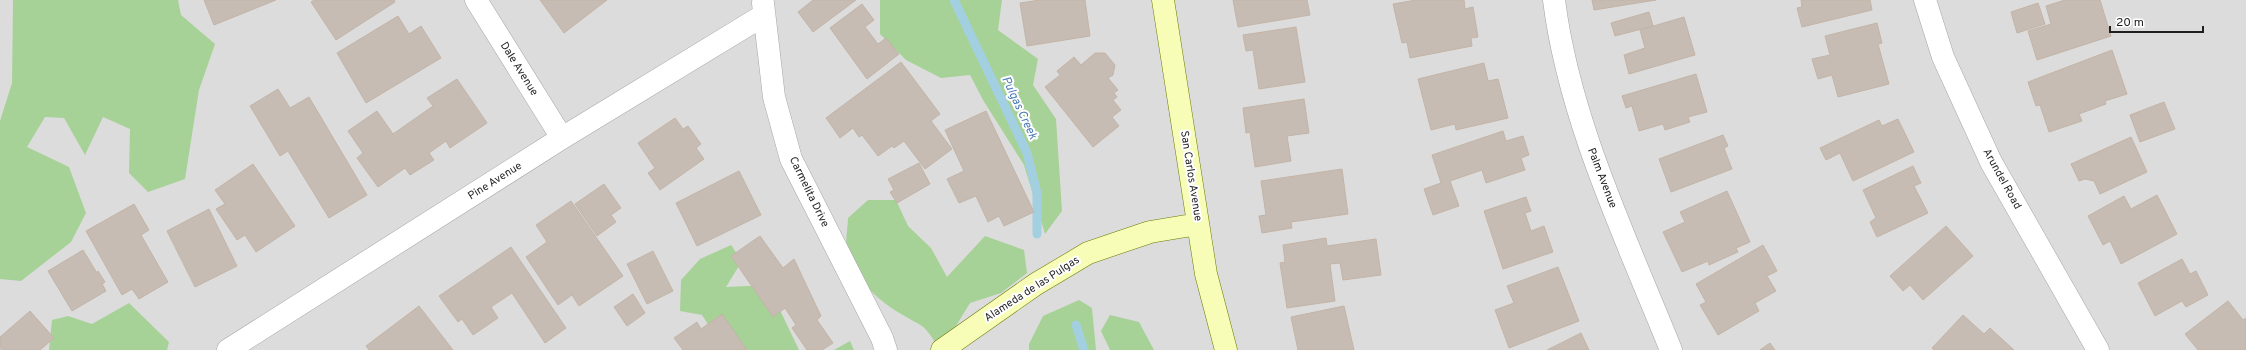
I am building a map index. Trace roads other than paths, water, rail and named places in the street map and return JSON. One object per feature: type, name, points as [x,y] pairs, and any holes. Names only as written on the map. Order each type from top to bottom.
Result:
[{"type":"main road","name":"San Carlos Avenue","points":[[1163,0],[1206,274],[1226,350]]},
{"type":"main road","name":"Alameda de las Pulgas","points":[[942,350],[1036,284],[1088,253],[1150,232],[1198,224]]},
{"type":"street","name":"Dale Avenue","points":[[476,0],[562,138]]},
{"type":"street","name":"Palm Avenue","points":[[1554,0],[1558,33],[1592,154],[1671,350]]},
{"type":"street","name":"Arundel Road","points":[[1925,0],[1943,57],[1991,162],[2098,350]]},
{"type":"street","name":"Pine Avenue","points":[[228,350],[562,138],[763,7]]},
{"type":"street","name":"Carmelita Drive","points":[[763,7],[774,97],[791,159],[882,338],[886,350]]},
{"type":"waterway","name":"Pulgas Creek","points":[[954,0],[1027,153],[1037,193],[1037,234]]},
{"type":"waterway","name":"Pulgas Creek","points":[[1076,325],[1084,350]]}]
